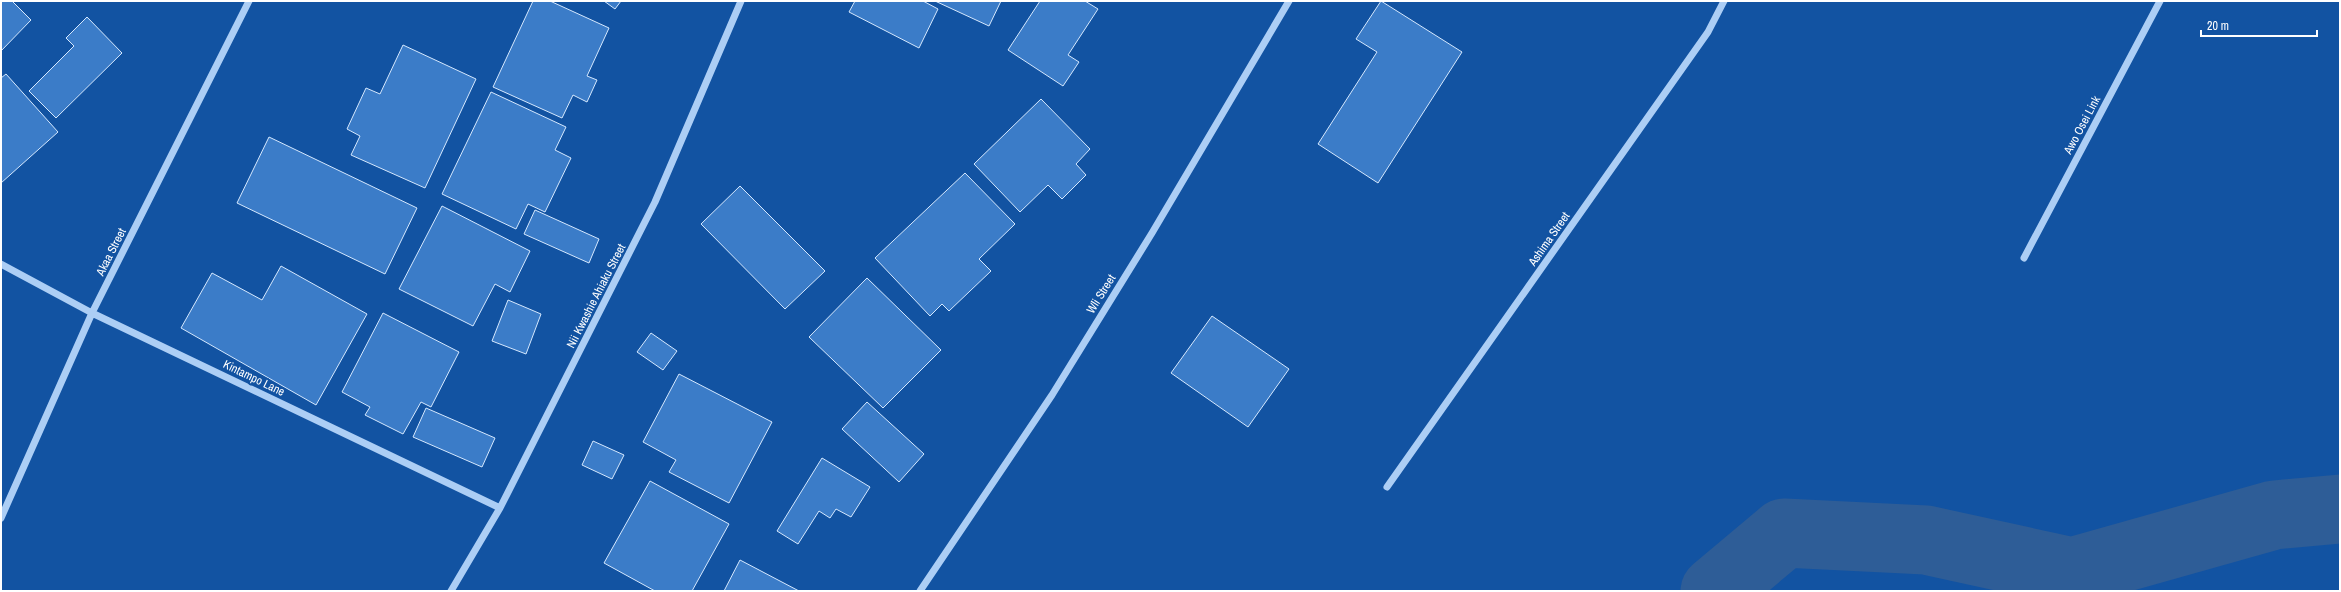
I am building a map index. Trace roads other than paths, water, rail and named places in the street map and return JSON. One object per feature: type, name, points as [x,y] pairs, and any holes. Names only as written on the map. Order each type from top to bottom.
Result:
[{"type":"street","name":"Akaa Street","points":[[1,518],[92,314],[249,1]]},
{"type":"street","name":"Nii Kwashie Ahiaku Street","points":[[451,591],[500,508],[655,202],[741,1]]},
{"type":"street","name":"Wli Street","points":[[920,591],[1056,388],[1156,226],[1289,1]]},
{"type":"street","name":"Ashima Street","points":[[1387,487],[1703,39],[1724,1]]},
{"type":"street","name":"Awo Osei Link","points":[[2024,258],[2160,1]]},
{"type":"street","name":"Kintampo Lane","points":[[1,264],[92,314],[500,508]]},
{"type":"waterway","points":[[1715,591],[1784,533],[1926,540],[2072,572],[2274,515],[2340,509]]}]
